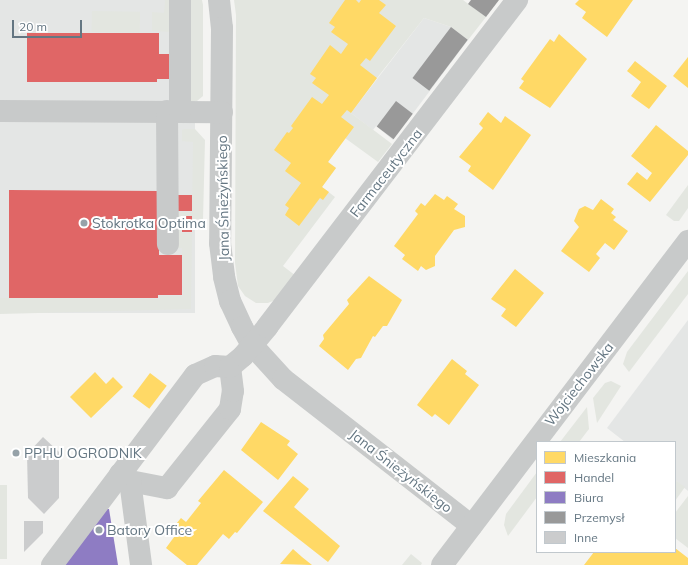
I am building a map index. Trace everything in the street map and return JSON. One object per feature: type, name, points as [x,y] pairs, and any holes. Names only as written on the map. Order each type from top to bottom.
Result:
[{"type":"street","points":[[168,244],[173,111],[180,0]]},
{"type":"street","name":"Jana Śnieżyńskiego","points":[[219,0],[222,28],[220,243],[224,277],[230,301],[252,345],[282,378],[472,526]]},
{"type":"street","name":"Farmaceutyczna","points":[[230,367],[252,345],[517,0]]},
{"type":"street","points":[[0,111],[222,112]]},
{"type":"street","name":"Wojciechowska","points":[[536,441],[688,241]]},
{"type":"street","points":[[52,565],[125,477],[195,375],[215,366],[230,367],[233,391],[230,409],[168,488],[125,477]]},
{"type":"street","name":"Wojciechowska","points":[[442,565],[536,442]]},
{"type":"street","points":[[125,477],[141,565]]},
{"type":"shaded area","points":[[0,0],[195,0],[195,313],[0,313]]},
{"type":"shaded area","points":[[165,0],[171,0],[174,32],[152,31],[152,12],[164,13]]},
{"type":"shaded area","points":[[187,0],[202,0],[203,5],[203,96],[197,101],[190,101]]},
{"type":"shaded area","points":[[234,0],[463,0],[486,17],[468,40],[451,27],[424,18],[377,78],[351,113],[392,144],[378,162],[345,138],[328,162],[336,168],[322,187],[335,197],[283,266],[296,276],[280,298],[268,303],[256,303],[245,296],[238,286],[235,263],[236,15]]},
{"type":"shaded area","points":[[92,11],[140,12],[140,33],[92,32]]},
{"type":"shaded area","points":[[424,18],[451,27],[468,40],[393,140],[376,126],[373,130],[351,113]]},
{"type":"shaded area","points":[[195,129],[205,140],[203,220],[192,219],[192,216],[181,216],[181,233],[192,233],[191,309],[0,314],[0,298],[160,299],[160,296],[183,296],[182,248],[172,248],[177,212],[192,212],[193,142],[182,141],[182,130]]},
{"type":"shaded area","points":[[688,185],[688,208],[679,221],[674,221],[666,215]]},
{"type":"shaded area","points":[[688,271],[688,294],[629,372],[623,364],[627,352]]},
{"type":"shaded area","points":[[688,320],[688,491],[676,481],[676,441],[624,441],[607,428]]},
{"type":"shaded area","points":[[611,381],[621,386],[597,423],[593,398],[605,383]]},
{"type":"shaded area","points":[[587,407],[589,429],[580,441],[561,441]]},
{"type":"shaded area","points":[[536,473],[536,498],[508,536],[504,525],[506,514]]},
{"type":"shaded area","points":[[676,481],[685,487],[676,500]]},
{"type":"shaded area","points":[[0,485],[7,485],[7,559],[0,559]]},
{"type":"shaded area","points":[[688,496],[688,548],[676,539],[676,512]]},
{"type":"shaded area","points":[[411,554],[422,563],[421,565],[402,565]]},
{"type":"building: Mieszkania","points":[[345,0],[356,0],[359,3],[361,0],[379,0],[386,5],[379,13],[396,26],[370,61],[366,58],[360,65],[377,78],[351,113],[347,110],[341,117],[354,127],[328,162],[336,168],[322,187],[329,192],[323,200],[320,198],[299,226],[285,215],[289,208],[285,205],[301,183],[285,171],[291,163],[274,150],[287,132],[289,133],[293,128],[291,126],[312,97],[322,104],[329,95],[312,83],[316,78],[310,74],[330,45],[341,54],[348,44],[331,32],[335,27],[329,23]]},
{"type":"building: Mieszkania","points":[[579,0],[633,0],[607,37],[582,18],[586,12],[575,4]]},
{"type":"building: Mieszkania","points":[[559,34],[587,59],[550,108],[519,88],[524,81],[521,79],[550,39],[554,42]]},
{"type":"building: Mieszkania","points":[[688,57],[688,88],[673,76]]},
{"type":"building: Mieszkania","points":[[635,61],[667,86],[649,109],[631,96],[641,82],[627,71]]},
{"type":"building: Mieszkania","points":[[488,112],[501,123],[505,116],[531,135],[493,190],[468,171],[471,166],[459,157],[483,128],[479,124]]},
{"type":"building: Mieszkania","points":[[656,125],[688,151],[688,155],[650,202],[627,184],[637,172],[647,180],[652,173],[631,156]]},
{"type":"building: Mieszkania","points":[[435,194],[444,200],[447,196],[458,204],[454,209],[465,216],[465,227],[454,230],[435,256],[435,266],[426,270],[421,266],[418,271],[402,259],[405,255],[394,246],[418,214],[415,211],[421,203],[425,206]]},
{"type":"building: Mieszkania","points":[[601,199],[614,209],[611,213],[616,217],[613,220],[628,231],[614,250],[605,243],[596,254],[600,258],[589,272],[561,251],[579,227],[574,221],[579,209],[585,206],[593,210]]},
{"type":"building: Mieszkania","points":[[515,269],[544,293],[516,327],[501,316],[506,309],[491,299]]},
{"type":"building: Mieszkania","points":[[369,276],[402,300],[387,326],[383,326],[375,337],[373,336],[361,358],[356,359],[348,370],[319,346],[324,339],[323,335],[349,304],[347,300]]},
{"type":"building: Mieszkania","points":[[452,359],[467,371],[465,374],[479,385],[449,425],[435,414],[432,417],[417,405]]},
{"type":"building: Mieszkania","points":[[95,372],[106,384],[113,377],[123,387],[91,418],[70,397]]},
{"type":"building: Mieszkania","points":[[150,373],[167,386],[149,409],[133,396]]},
{"type":"building: Mieszkania","points":[[261,422],[290,441],[287,445],[298,454],[278,480],[241,450]]},
{"type":"building: Mieszkania","points":[[224,470],[263,502],[237,533],[235,532],[229,539],[223,534],[197,565],[187,565],[166,548],[177,533],[172,529],[181,518],[186,522],[201,503],[198,501]]},
{"type":"building: Mieszkania","points":[[293,476],[309,489],[294,507],[340,546],[328,562],[263,511]]},
{"type":"building: Mieszkania","points":[[293,549],[302,557],[312,565],[280,564]]},
{"type":"building: Mieszkania","points":[[676,549],[688,558],[688,565],[584,565],[593,553],[676,553]]},
{"type":"building: Handel","points":[[27,33],[159,33],[159,54],[174,54],[173,79],[157,79],[157,82],[27,82]]},
{"type":"building: Handel","name":"Stokrotka Optima","points":[[9,190],[159,191],[159,255],[182,255],[182,295],[158,295],[158,298],[9,298]]},
{"type":"building: Handel","points":[[178,195],[192,195],[192,211],[178,211]]},
{"type":"building: Handel","points":[[182,216],[192,216],[192,232],[182,232]]},
{"type":"building: Biura","name":"Batory Office","points":[[102,509],[109,509],[118,565],[59,565]]},
{"type":"building: Przemysł","points":[[471,0],[499,0],[486,17],[468,4]]},
{"type":"building: Przemysł","points":[[451,27],[468,40],[429,91],[412,78]]},
{"type":"building: Przemysł","points":[[396,101],[413,114],[394,139],[377,127]]},
{"type":"building: Inne","points":[[43,437],[59,452],[59,498],[44,514],[28,498],[27,454]]},
{"type":"building: Inne","points":[[24,521],[43,521],[43,533],[24,552]]},
{"type":"place","name":"Stokrotka Optima","points":[[84,223]]},
{"type":"place","name":"PPHU OGRODNIK","points":[[16,453]]},
{"type":"place","name":"Batory Office","points":[[99,530]]}]
